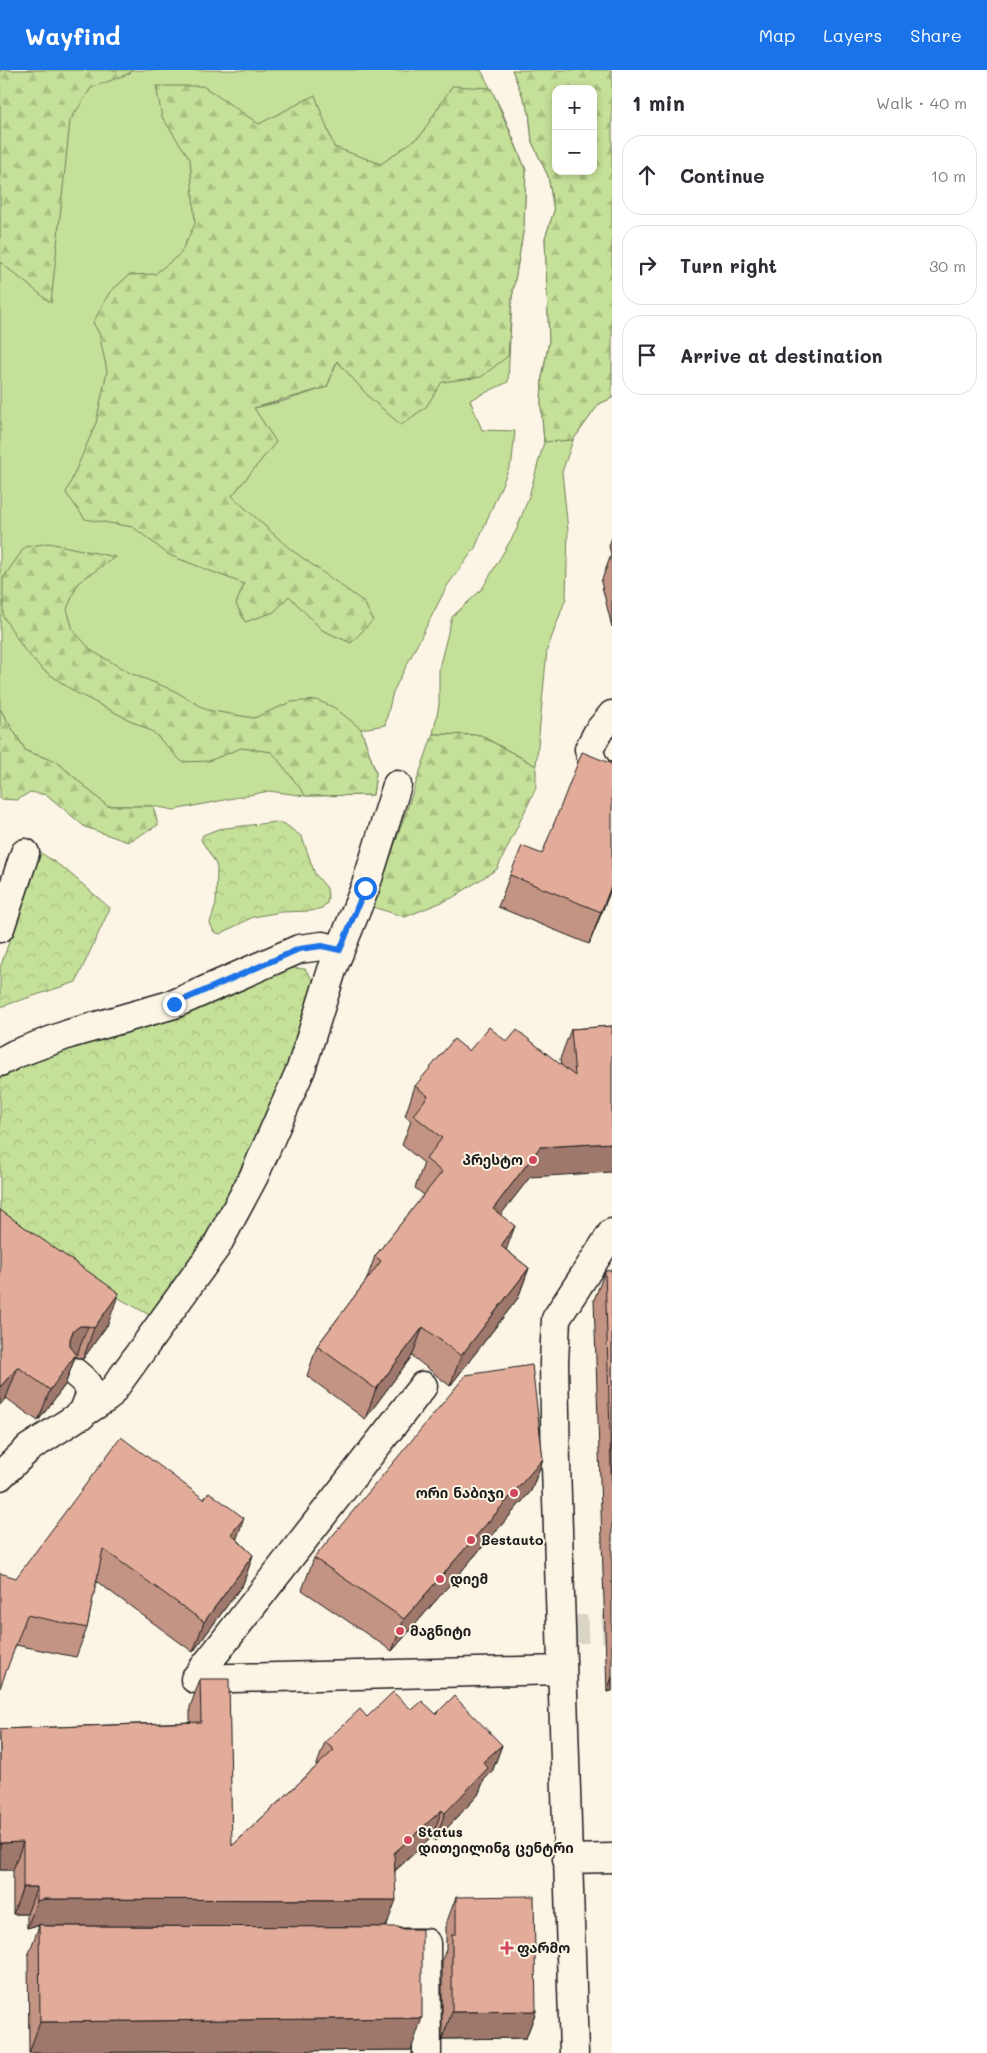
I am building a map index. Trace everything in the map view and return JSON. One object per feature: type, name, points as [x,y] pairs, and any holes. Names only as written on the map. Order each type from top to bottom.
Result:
[{"type":"street","points":[[612,716],[598,732],[589,749],[591,763],[602,775],[612,780]]},
{"type":"street","points":[[0,1476],[29,1448],[108,1397],[216,1247],[254,1176],[301,1069],[340,950],[365,888],[397,785]]},
{"type":"street","points":[[0,928],[25,853]]},
{"type":"street","points":[[0,1062],[15,1054],[69,1034],[174,1004],[299,949],[322,946],[340,950]]},
{"type":"street","points":[[574,2053],[561,1670],[555,1408],[556,1319],[612,1233]]},
{"type":"street","points":[[74,1372],[87,1383],[91,1395],[82,1415]]},
{"type":"street","points":[[423,1386],[195,1678],[561,1670]]},
{"type":"street","points":[[567,1859],[612,1858]]},
{"type":"street","points":[[358,1943],[426,1943],[426,2053]]},
{"type":"green space","points":[[0,70],[481,70],[502,111],[526,170],[524,227],[512,298],[508,382],[470,400],[482,430],[515,431],[512,461],[475,548],[447,586],[393,692],[385,725],[361,729],[376,773],[373,795],[306,796],[269,791],[174,810],[153,806],[107,806],[57,762],[26,751],[0,709]],"holes":[[[344,345],[327,387],[284,401],[254,408]]]},
{"type":"green space","points":[[0,70],[132,70],[130,73],[91,88],[70,121],[51,303],[0,262]]},
{"type":"green space","points":[[512,70],[552,87],[552,175],[593,175],[612,398],[599,404],[573,440],[562,472],[568,530],[566,598],[547,650],[536,766],[480,735],[433,734],[439,705],[439,668],[452,617],[482,589],[516,531],[529,496],[544,442],[541,405],[542,377],[549,341],[545,238],[554,211],[548,176],[532,142],[529,112]]},
{"type":"green space","points":[[512,70],[612,70],[612,398],[599,404],[573,440],[544,442],[541,405],[542,377],[549,341],[545,238],[554,211],[548,176],[532,142],[529,112]]},
{"type":"green space","points":[[156,86],[203,86],[259,124],[315,95],[334,147],[381,164],[421,135],[452,86],[491,88],[526,170],[524,227],[512,298],[508,356],[481,377],[442,382],[426,407],[401,425],[370,398],[337,361],[327,387],[254,408],[276,442],[232,496],[289,548],[364,602],[373,620],[351,643],[322,630],[289,596],[274,612],[245,622],[236,604],[244,584],[169,555],[133,527],[85,519],[66,493],[96,423],[107,371],[99,333],[93,323],[109,293],[129,275],[155,274],[180,254],[195,224],[190,159],[162,117]]},
{"type":"green space","points":[[49,543],[115,557],[78,583],[67,609],[73,630],[92,651],[130,673],[173,690],[207,710],[254,718],[291,702],[317,700],[335,708],[361,729],[376,773],[373,795],[306,796],[272,752],[241,748],[209,761],[182,762],[153,732],[75,692],[42,669],[24,649],[3,616],[3,578],[25,547]]},
{"type":"green space","points":[[0,709],[26,751],[57,762],[107,806],[153,806],[158,825],[128,842],[85,827],[47,795],[30,792],[17,800],[0,799]]},
{"type":"green space","points":[[433,734],[480,735],[536,766],[536,788],[497,869],[452,898],[405,917],[373,907]]},
{"type":"green space","points":[[276,822],[285,824],[302,837],[315,874],[327,888],[327,903],[322,908],[311,911],[281,912],[253,917],[220,934],[214,932],[210,923],[216,904],[217,868],[201,840],[203,835],[218,829]]},
{"type":"green space","points":[[40,852],[66,870],[110,908],[76,982],[0,1007],[0,968]]},
{"type":"green space","points":[[294,968],[305,969],[313,980],[310,999],[284,1075],[200,1253],[155,1318],[0,1233],[0,1077],[12,1067],[116,1035],[278,972]]},
{"type":"building","points":[[582,752],[612,764],[612,884],[601,912],[510,875],[522,846],[542,854]]},
{"type":"building","points":[[612,1026],[612,1143],[540,1147],[493,1209],[515,1226],[501,1246],[529,1268],[461,1356],[423,1327],[376,1389],[317,1346],[381,1261],[375,1256],[442,1172],[426,1159],[442,1138],[413,1115],[428,1096],[415,1086],[454,1039],[469,1051],[489,1027],[507,1042],[517,1030],[575,1076],[571,1029]]},
{"type":"building","points":[[0,1210],[119,1293],[94,1328],[80,1326],[73,1331],[70,1346],[76,1354],[50,1390],[18,1367],[0,1387]]},
{"type":"building","points":[[612,1270],[612,1497],[605,1271]]},
{"type":"building","points":[[532,1365],[543,1459],[404,1619],[314,1558],[466,1375]]},
{"type":"building","points":[[121,1437],[204,1499],[209,1492],[244,1518],[231,1534],[253,1555],[204,1622],[103,1549],[87,1628],[27,1615],[0,1688],[0,1573],[16,1578]]},
{"type":"building","points":[[200,1679],[229,1679],[232,1846],[334,1750],[325,1742],[360,1709],[367,1717],[393,1692],[412,1710],[422,1701],[436,1714],[454,1696],[502,1745],[483,1762],[488,1768],[445,1813],[442,1810],[394,1853],[396,1900],[44,1899],[37,1901],[37,1887],[23,1887],[23,1842],[0,1843],[0,1729],[201,1722]]},
{"type":"building","points":[[534,1896],[536,2011],[452,2012],[452,1934],[456,1934],[456,1897]]},
{"type":"building","points":[[39,1924],[46,1926],[399,1927],[400,1929],[422,1929],[422,2018],[40,2022]]},
{"type":"tunnel","points":[[560,1630],[612,1628]]},
{"type":"place","name":"პრესტო","points":[[533,1160]]},
{"type":"place","name":"ორი ნაბიჯი","points":[[514,1493]]},
{"type":"place","name":"Bestauto","points":[[471,1540]]},
{"type":"place","name":"დიემ","points":[[440,1579]]},
{"type":"place","name":"მაგნიტი","points":[[400,1631]]},
{"type":"place","name":"Status დითეილინგ ცენტრი","points":[[408,1840]]},
{"type":"place","name":"ფარმო","points":[[507,1948]]},
{"type":"route","points":[[174,1004],[299,949],[322,946],[340,950],[365,888]]}]
